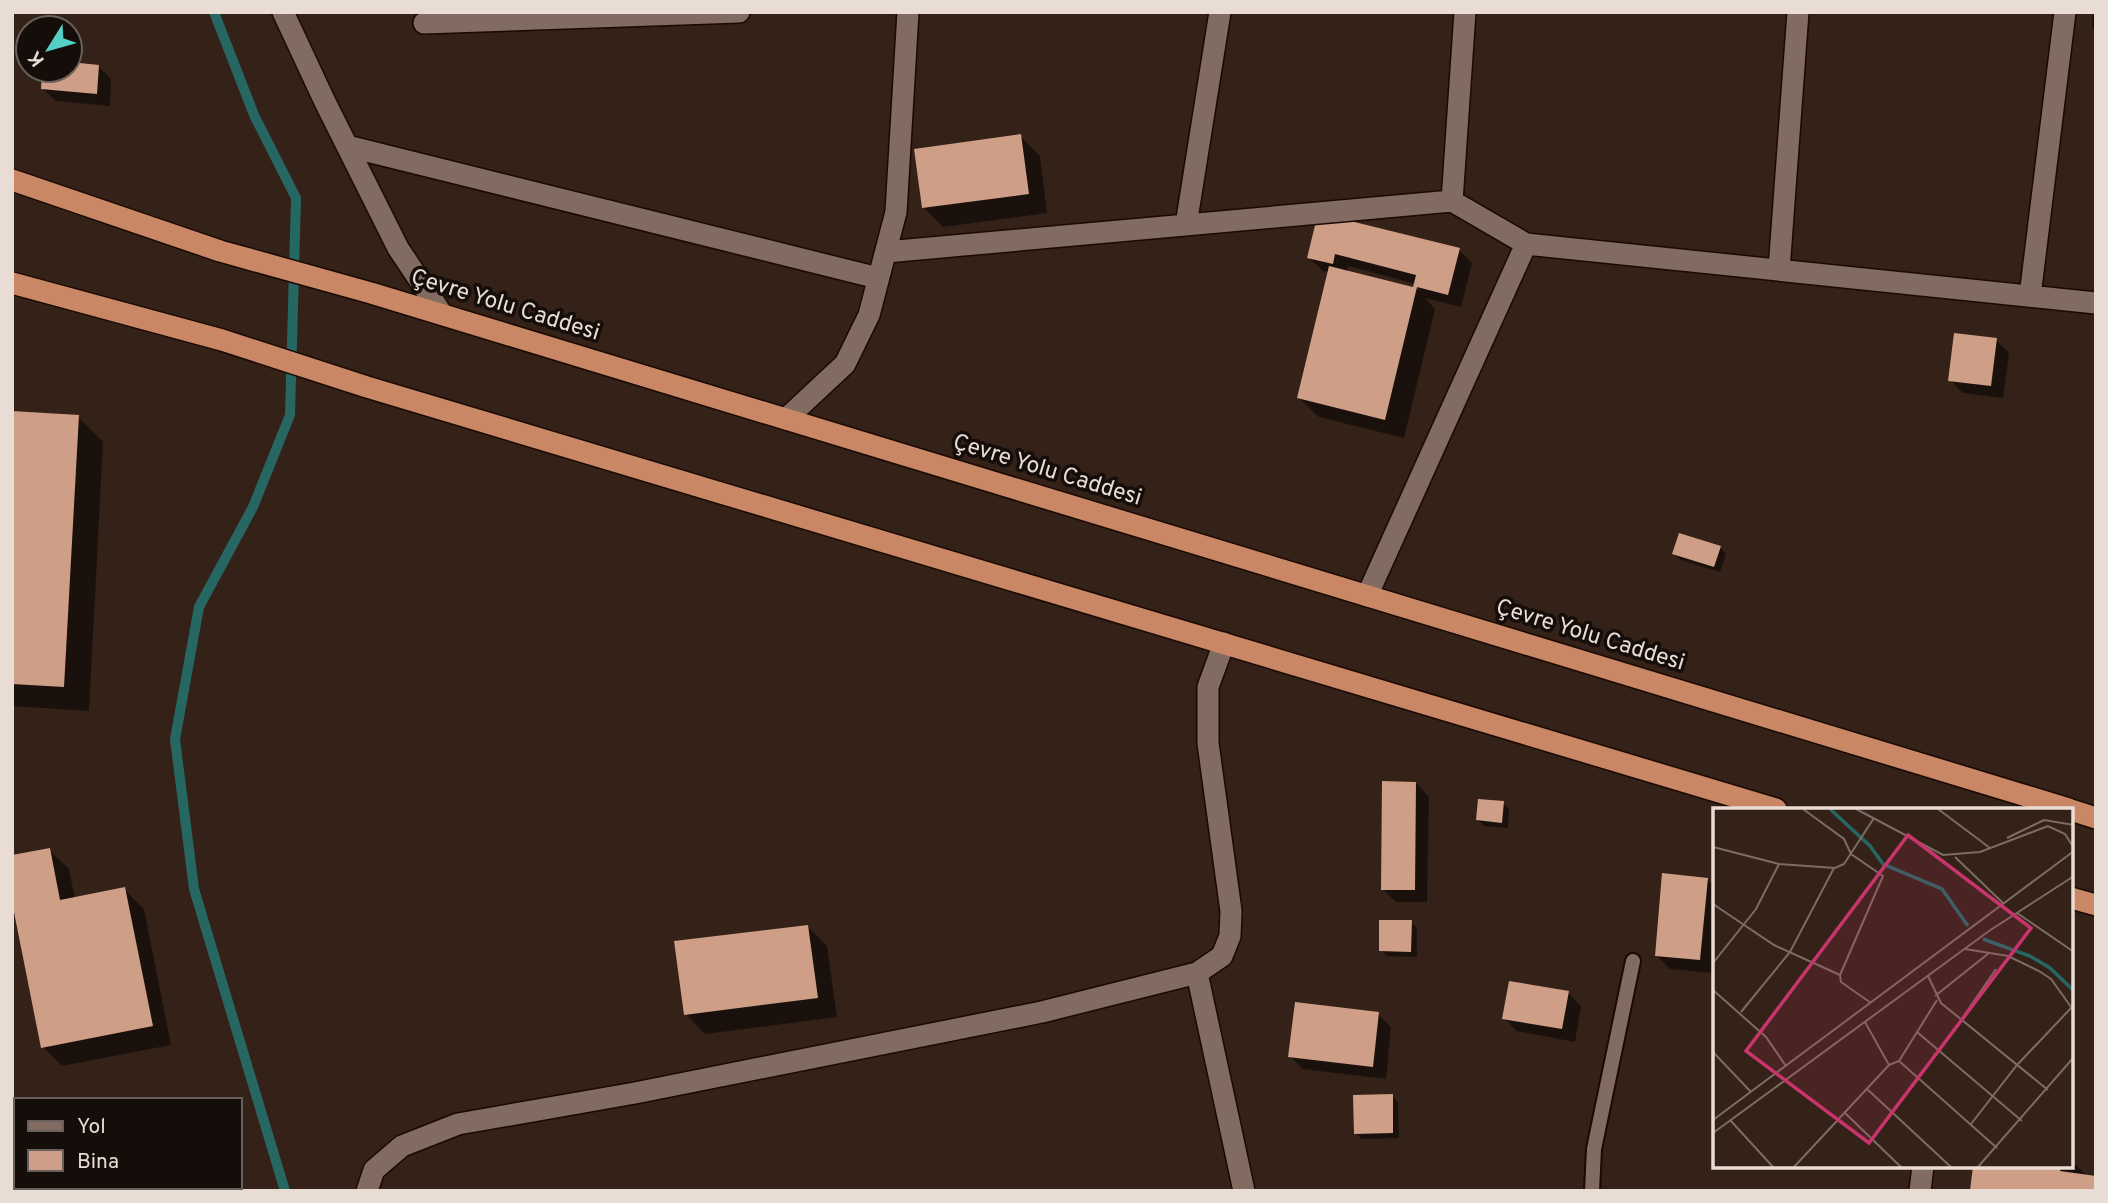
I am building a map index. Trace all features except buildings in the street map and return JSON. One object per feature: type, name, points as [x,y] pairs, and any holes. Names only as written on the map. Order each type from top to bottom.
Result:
[{"type":"highway","name":"Çevre Yolu Caddesi","points":[[12,180],[220,251],[442,314],[2063,808]]},
{"type":"highway","points":[[12,283],[222,340],[367,387],[1773,808]]},
{"type":"highway","name":"Çevre Yolu Caddesi","points":[[2073,811],[2096,817]]},
{"type":"highway","points":[[2073,899],[2096,905]]},
{"type":"street","points":[[283,12],[398,248],[442,314]]},
{"type":"street","points":[[424,23],[739,12]]},
{"type":"street","points":[[786,419],[845,364],[869,315],[896,212],[908,12]]},
{"type":"street","points":[[1186,225],[1220,12]]},
{"type":"street","points":[[1452,201],[1465,12]]},
{"type":"street","points":[[1779,270],[1798,12]]},
{"type":"street","points":[[2030,296],[2065,12]]},
{"type":"street","points":[[346,146],[878,278]]},
{"type":"street","points":[[886,252],[1452,201],[1526,244],[2096,303]]},
{"type":"street","points":[[1367,596],[1526,244]]},
{"type":"street","points":[[367,1191],[374,1170],[402,1146],[458,1124],[635,1093],[1042,1012],[1197,973],[1222,956],[1230,936],[1231,911],[1208,743],[1208,687],[1224,643]]},
{"type":"street","points":[[1197,973],[1244,1191]]},
{"type":"street","points":[[1920,1191],[1923,1168]]},
{"type":"lane","points":[[1592,1191],[1594,1149],[1633,961]]},
{"type":"waterway","points":[[214,12],[254,115],[296,198],[290,415],[253,507],[199,607],[175,739],[194,889],[285,1191]]}]
